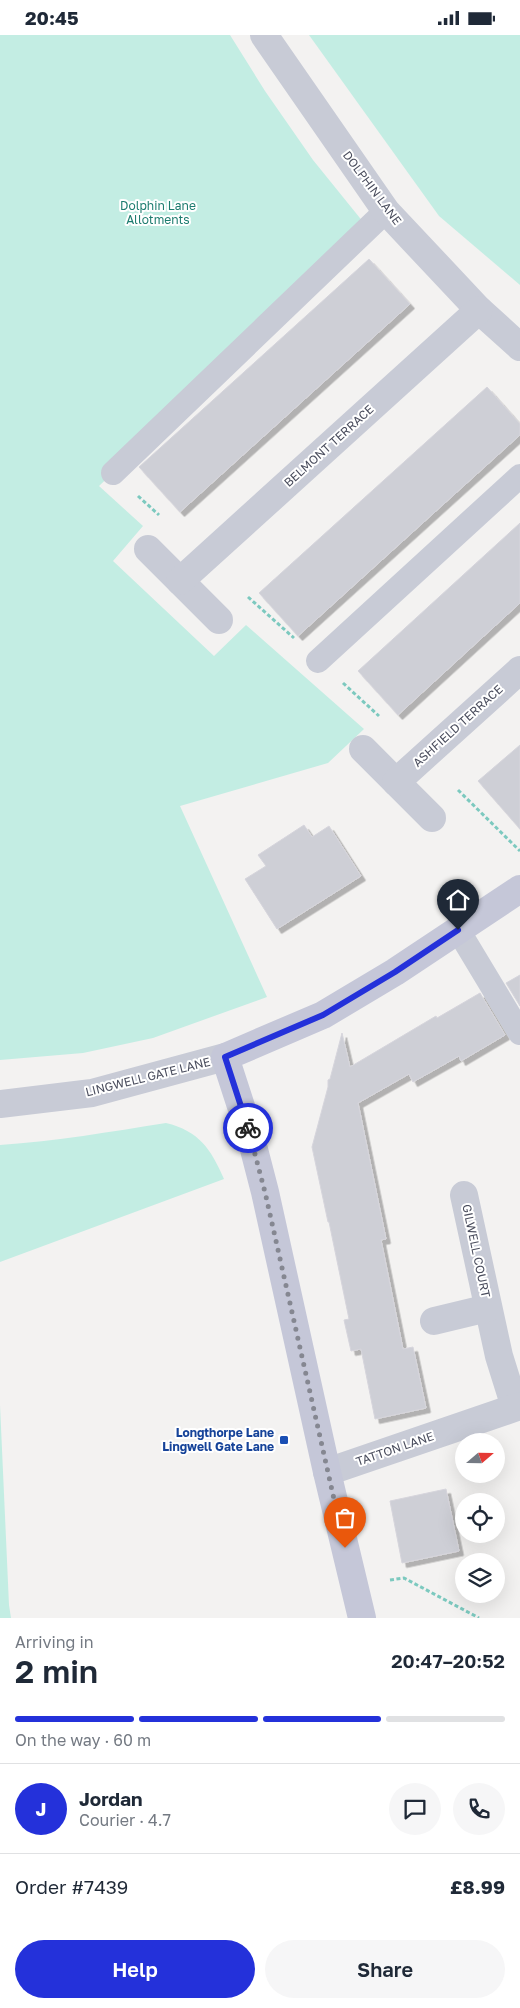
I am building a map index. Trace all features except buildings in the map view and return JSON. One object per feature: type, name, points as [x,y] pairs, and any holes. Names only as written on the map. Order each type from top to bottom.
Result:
[{"type":"main road","name":"LINGWELL GATE LANE","points":[[225,1057],[323,1015],[395,972],[520,889]]},
{"type":"main road","points":[[225,1057],[250,1134],[265,1192],[327,1472],[362,1618]]},
{"type":"street","name":"DOLPHIN LANE","points":[[264,35],[386,211],[478,310],[520,347]]},
{"type":"street","name":"BELMONT TERRACE","points":[[180,581],[478,310]]},
{"type":"street","points":[[148,549],[219,620]]},
{"type":"street","name":"ASHFIELD TERRACE","points":[[396,782],[520,670]]},
{"type":"street","points":[[363,749],[432,817]]},
{"type":"street","name":"LINGWELL GATE LANE","points":[[0,1104],[92,1093],[225,1057]]},
{"type":"street","name":"GILWELL COURT","points":[[464,1195],[499,1356],[517,1407]]},
{"type":"street","name":"GILWELL COURT","points":[[434,1321],[488,1308]]},
{"type":"street","name":"TATTON LANE","points":[[327,1472],[517,1407]]},
{"type":"lane","points":[[113,473],[386,211]]},
{"type":"lane","points":[[318,661],[520,476]]},
{"type":"lane","points":[[458,930],[520,1033]]},
{"type":"path","points":[[354,1585],[404,1578],[479,1618]]},
{"type":"green space","name":"Dolphin Lane Allotments","points":[[0,35],[230,35],[265,91],[313,160],[368,228],[99,486],[143,526],[113,561],[214,656],[246,625],[364,729],[328,763],[180,806],[267,997],[153,1038],[83,1053],[0,1060]]},
{"type":"green space","points":[[309,35],[520,35],[520,285],[439,216]]},
{"type":"green space","points":[[166,1123],[177,1126],[195,1136],[209,1150],[224,1179],[0,1262],[0,1145],[62,1139]]},
{"type":"green space","points":[[0,1405],[9,1605],[11,1618],[0,1618]]},
{"type":"way so far","points":[[248,1128],[265,1192],[345,1548]]},
{"type":"place","name":"Longthorpe Lane Lingwell Gate Lane","points":[[284,1440]]},
{"type":"route","points":[[248,1128],[225,1057],[323,1015],[395,972],[458,930]]}]
